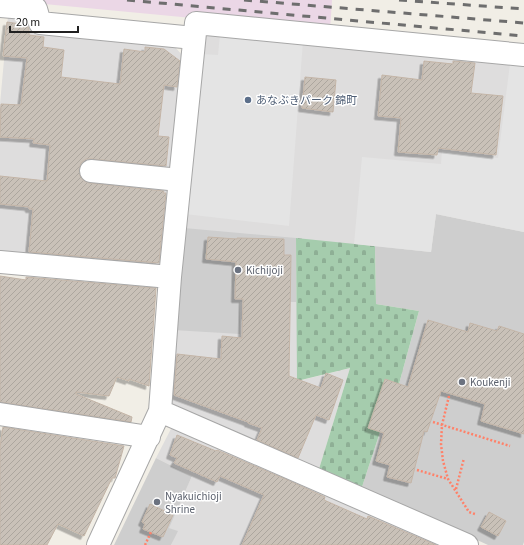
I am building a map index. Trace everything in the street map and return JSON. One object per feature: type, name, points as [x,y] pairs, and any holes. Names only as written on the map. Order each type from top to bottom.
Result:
[{"type":"street","points":[[0,12],[36,9],[40,23],[194,38]]},
{"type":"street","points":[[98,545],[160,411],[179,180],[196,23],[524,55]]},
{"type":"street","points":[[91,171],[179,180]]},
{"type":"street","points":[[0,262],[170,277]]},
{"type":"street","points":[[160,411],[467,545]]},
{"type":"street","points":[[0,414],[149,437]]},
{"type":"path","points":[[449,396],[442,425],[441,444],[444,461],[448,479],[469,512],[475,514]]},
{"type":"path","points":[[433,422],[510,446]]},
{"type":"path","points":[[455,490],[464,458]]},
{"type":"path","points":[[417,470],[448,479]]},
{"type":"path","points":[[145,545],[151,532]]},
{"type":"shaded area","points":[[2,0],[332,0],[330,31]]},
{"type":"shaded area","points":[[8,16],[31,18],[32,33],[174,46],[183,56],[174,164],[167,171],[165,185],[171,192],[164,270],[0,253],[0,104]]},
{"type":"shaded area","points":[[204,30],[524,58],[524,232],[436,214],[431,252],[296,239],[298,381],[350,368],[319,469],[165,406]]},
{"type":"shaded area","points":[[220,34],[303,41],[289,226],[185,214],[201,54],[218,55]]},
{"type":"shaded area","points":[[511,56],[524,58],[524,232],[436,214],[431,252],[354,244],[362,157],[441,164],[442,151],[498,158]]},
{"type":"shaded area","name":"Koukenji","points":[[436,214],[524,232],[523,545],[488,545],[362,487],[380,432],[368,428],[385,379],[399,384],[419,311],[376,304],[375,246],[431,252]]},
{"type":"shaded area","name":"Kichijoji","points":[[184,228],[296,238],[296,302],[240,302],[240,334],[173,330]]},
{"type":"shaded area","points":[[174,423],[447,545],[171,545],[177,531],[168,528],[192,476],[156,458]]},
{"type":"shaded area","name":"Nyakuichioji Shrine","points":[[156,458],[192,476],[169,528],[178,531],[171,545],[114,545]]},
{"type":"green space","points":[[296,238],[375,246],[376,304],[419,311],[399,384],[385,379],[369,428],[380,432],[362,487],[319,469],[350,368],[297,381]]},
{"type":"building","points":[[7,22],[27,25],[29,35],[44,37],[43,47],[64,50],[61,77],[120,84],[124,49],[145,52],[145,47],[164,49],[180,61],[177,87],[164,85],[158,136],[169,137],[166,166],[86,159],[81,163],[79,170],[80,176],[84,181],[89,183],[164,191],[163,193],[166,193],[159,263],[29,252],[33,209],[29,209],[29,207],[0,204],[0,176],[47,181],[50,145],[33,143],[34,139],[0,137],[1,104],[21,105],[27,58],[3,56]]},
{"type":"building","points":[[424,61],[453,64],[453,61],[475,63],[471,93],[503,96],[496,155],[438,148],[437,155],[398,152],[401,118],[378,116],[382,75],[422,80]]},
{"type":"building","points":[[305,77],[336,80],[333,112],[302,108]]},
{"type":"building","points":[[208,237],[237,239],[284,239],[284,255],[291,255],[289,376],[321,388],[326,373],[343,380],[329,420],[316,415],[298,458],[257,440],[262,428],[174,395],[177,354],[221,359],[222,336],[242,338],[243,299],[235,299],[236,262],[206,259]]},
{"type":"building","points":[[0,276],[26,280],[26,277],[156,288],[149,386],[129,379],[129,381],[117,377],[109,396],[76,392],[76,394],[132,417],[131,422],[0,402]]},
{"type":"building","points":[[428,320],[468,332],[470,323],[497,331],[499,326],[524,334],[524,434],[481,421],[485,404],[441,391],[427,432],[424,431],[411,483],[387,477],[390,465],[376,461],[384,433],[368,428],[385,379],[408,387]]},
{"type":"building","points":[[3,427],[124,446],[115,478],[112,478],[84,536],[58,524],[47,545],[0,545],[0,447]]},
{"type":"building","points":[[177,435],[290,481],[325,497],[324,500],[367,519],[368,516],[436,545],[242,545],[264,495],[220,476],[217,482],[174,463],[177,458],[170,455]]},
{"type":"building","points":[[150,504],[173,515],[163,537],[143,529],[145,524],[142,522]]},
{"type":"building","points":[[489,512],[506,521],[498,536],[481,527]]},
{"type":"railway","points":[[127,0],[524,36]]},
{"type":"railway","points":[[244,0],[524,23]]},
{"type":"railway","points":[[399,0],[524,9]]},
{"type":"place","name":"あなぶきパーク 錦町","points":[[248,100]]},
{"type":"place","name":"Kichijoji","points":[[238,270]]},
{"type":"place","name":"Koukenji","points":[[462,382]]},
{"type":"place","name":"Nyakuichioji Shrine","points":[[157,502]]}]
